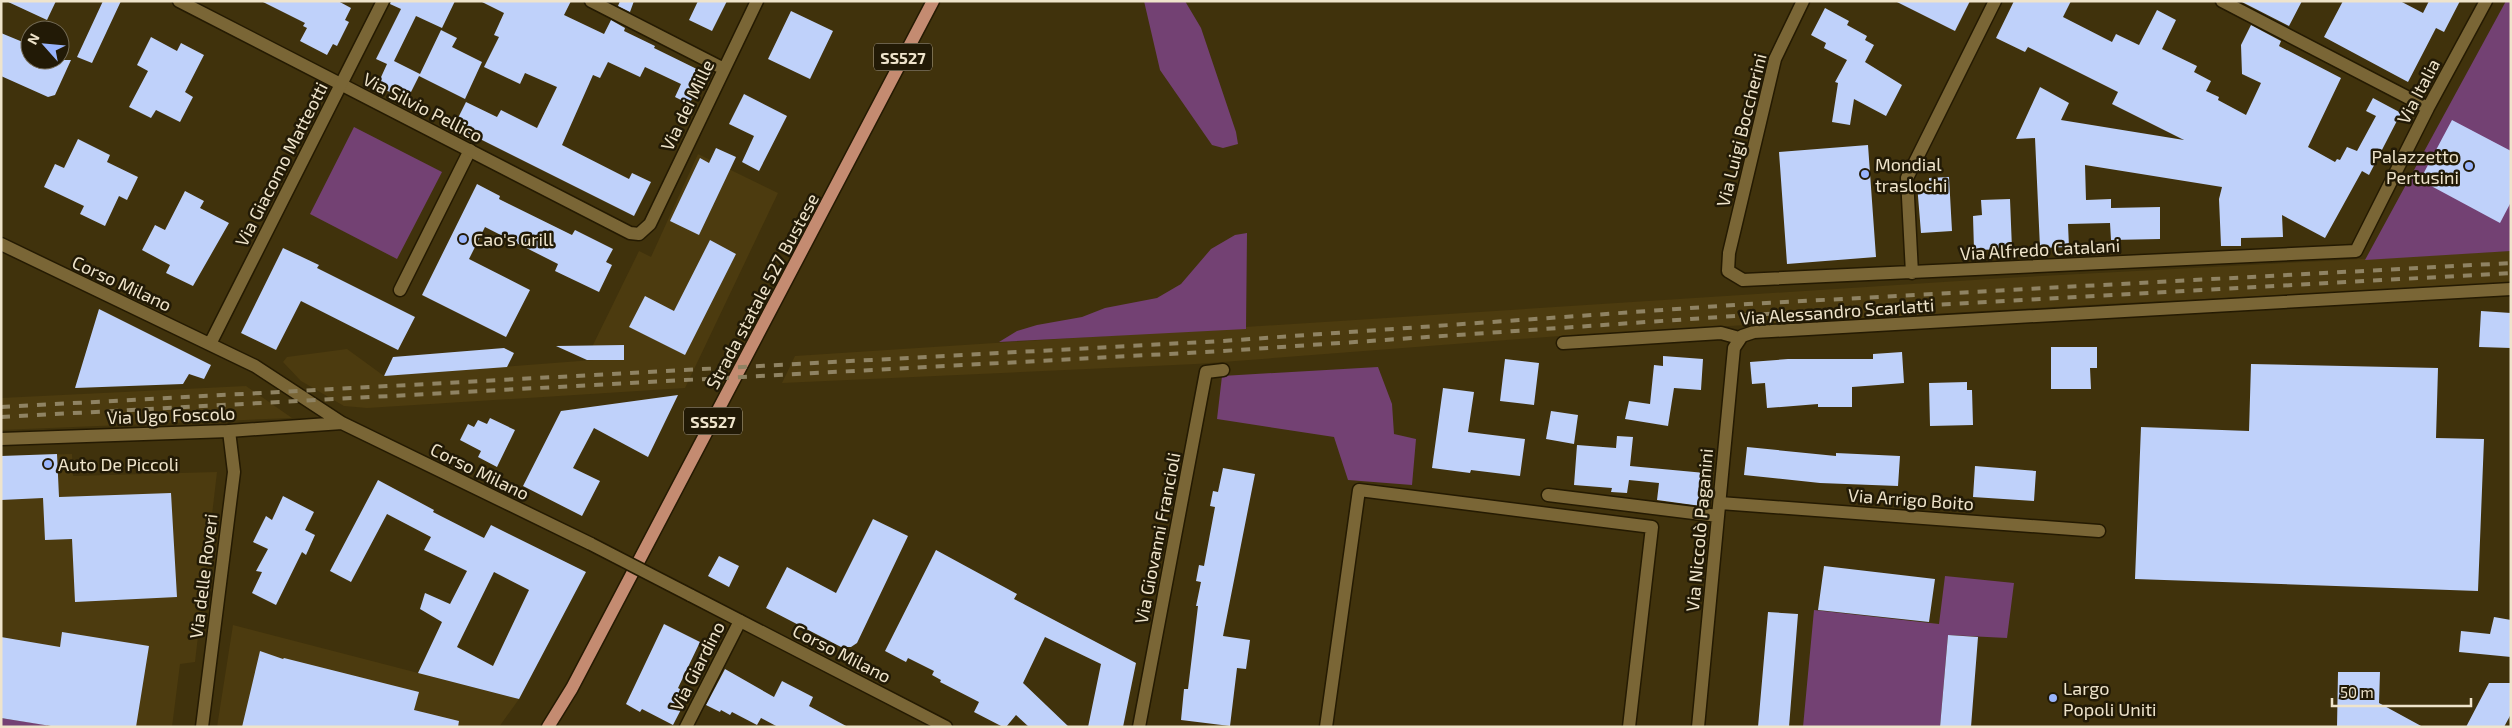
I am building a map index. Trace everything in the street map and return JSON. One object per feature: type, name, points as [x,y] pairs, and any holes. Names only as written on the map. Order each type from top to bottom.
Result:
[{"type":"main road","name":"Strada statale 527 Bustese","points":[[548,727],[572,688],[933,1]]},
{"type":"street","name":"Via Silvio Pellico","points":[[179,1],[630,233],[639,234],[650,224]]},
{"type":"street","name":"Via Giacomo Matteotti","points":[[210,344],[383,1]]},
{"type":"street","points":[[591,1],[724,69]]},
{"type":"street","name":"Via dei Mille","points":[[650,224],[758,1]]},
{"type":"street","name":"Via Luigi Boccherini","points":[[1728,271],[1729,253],[1775,59],[1803,1]]},
{"type":"street","points":[[1912,273],[1907,178],[1995,1]]},
{"type":"street","points":[[2222,1],[2428,108]]},
{"type":"street","name":"Via Italia","points":[[2356,251],[2428,108],[2486,1]]},
{"type":"street","points":[[400,290],[470,150]]},
{"type":"street","name":"Corso Milano","points":[[1,244],[255,366],[342,423],[591,544],[946,727]]},
{"type":"street","name":"Via Alfredo Catalani","points":[[1728,271],[1743,280],[2356,251]]},
{"type":"street","name":"Via Alessandro Scarlatti","points":[[1564,343],[1721,333],[1739,338],[1754,332],[2511,289]]},
{"type":"street","name":"Via Niccolò Paganini","points":[[1698,727],[1734,348],[1739,338]]},
{"type":"street","name":"Via Giovanni Francioli","points":[[1139,727],[1206,372],[1223,370]]},
{"type":"street","name":"Via Ugo Foscolo","points":[[1,439],[229,430],[342,423]]},
{"type":"street","name":"Via delle Roveri","points":[[202,727],[234,472],[229,430]]},
{"type":"street","points":[[1326,727],[1359,490],[1652,527],[1629,727]]},
{"type":"street","points":[[1548,495],[1718,516]]},
{"type":"street","name":"Via Arrigo Boito","points":[[1720,503],[2099,531]]},
{"type":"street","name":"Via Giardino","points":[[686,727],[740,621]]},
{"type":"shaded area","points":[[1144,1],[1185,1],[1201,28],[1236,132],[1238,144],[1223,148],[1212,145],[1160,70]]},
{"type":"shaded area","points":[[2506,1],[2511,2],[2511,251],[2365,260]]},
{"type":"shaded area","points":[[354,127],[442,172],[397,259],[310,214]]},
{"type":"shaded area","points":[[698,154],[778,193],[685,388],[367,408],[344,406],[301,381],[283,362],[287,357],[347,349],[384,376],[593,360],[593,345],[639,251],[651,257]]},
{"type":"shaded area","points":[[1247,233],[1246,329],[999,342],[1017,331],[1037,325],[1082,317],[1105,308],[1157,298],[1181,284],[1211,249],[1235,235]]},
{"type":"shaded area","points":[[2511,251],[2511,284],[2104,304],[1560,336],[1196,364],[782,383],[795,356],[2005,278]]},
{"type":"shaded area","points":[[1378,367],[1392,404],[1394,434],[1416,439],[1412,485],[1348,480],[1334,437],[1217,419],[1222,376]]},
{"type":"shaded area","points":[[246,386],[292,418],[1,430],[1,398]]},
{"type":"shaded area","points":[[72,454],[73,476],[217,472],[195,662],[180,664],[172,727],[47,727],[1,718],[1,456]]},
{"type":"shaded area","points":[[1945,576],[2014,583],[2007,638],[1948,635],[1940,727],[1803,727],[1814,610],[1939,624]]},
{"type":"shaded area","points":[[233,625],[519,699],[499,727],[217,727]]},
{"type":"shaded area","points":[[1,718],[47,725],[47,727],[1,727]]},
{"type":"building","points":[[6,1],[56,1],[47,20]]},
{"type":"building","points":[[103,1],[121,1],[92,63],[77,57]]},
{"type":"building","points":[[261,1],[338,1],[351,8],[345,20],[349,22],[337,46],[333,44],[327,55],[300,41],[307,28],[303,26],[305,23]]},
{"type":"building","points":[[391,1],[455,1],[442,28],[416,16],[394,61],[420,74],[441,30],[457,38],[452,47],[482,62],[465,99],[419,76],[407,100],[377,86],[387,64],[376,59],[401,9],[390,4]]},
{"type":"building","points":[[480,1],[571,1],[564,15],[604,34],[611,20],[625,28],[624,31],[655,46],[654,48],[707,74],[689,104],[675,97],[681,84],[645,67],[640,77],[608,62],[600,78],[593,75],[562,145],[629,179],[632,173],[651,182],[634,216],[454,126],[466,102],[497,117],[501,110],[537,128],[557,87],[525,73],[520,84],[484,67],[499,37],[494,35],[504,13]]},
{"type":"building","points":[[620,1],[634,1],[630,12],[618,6]]},
{"type":"building","points":[[698,1],[727,1],[712,31],[689,20]]},
{"type":"building","points":[[1895,1],[1970,1],[1955,31]]},
{"type":"building","points":[[2014,1],[2071,1],[2063,17],[2112,42],[2116,34],[2139,45],[2157,10],[2176,20],[2162,49],[2197,66],[2194,72],[2211,81],[2206,91],[2219,97],[2218,100],[2246,115],[2261,83],[2242,74],[2241,45],[2251,25],[2281,41],[2279,46],[2341,78],[2308,147],[2335,162],[2337,159],[2340,160],[2347,147],[2357,151],[2376,116],[2366,111],[2373,98],[2401,113],[2369,175],[2362,171],[2325,238],[2282,215],[2283,237],[2241,238],[2241,246],[2221,246],[2219,199],[2222,187],[2085,165],[2086,200],[2111,199],[2111,208],[2160,207],[2160,239],[2111,240],[2110,223],[2068,224],[2069,247],[2040,248],[2035,138],[2016,139],[2040,87],[2069,103],[2061,120],[2184,140],[2112,104],[2118,92],[2028,47],[2025,52],[1996,38]]},
{"type":"building","points":[[2240,1],[2302,1],[2289,26]]},
{"type":"building","points":[[2343,1],[2400,1],[2423,13],[2429,1],[2460,1],[2444,32],[2436,28],[2408,82],[2324,37]]},
{"type":"building","points":[[1825,8],[1849,21],[1847,25],[1867,36],[1865,40],[1874,45],[1865,62],[1902,85],[1886,116],[1854,99],[1850,125],[1832,122],[1838,83],[1835,82],[1847,60],[1824,48],[1826,43],[1811,35]]},
{"type":"building","points":[[791,11],[833,31],[810,79],[768,59]]},
{"type":"building","points":[[1,33],[20,41],[20,70],[66,70],[55,95],[48,97],[1,76]]},
{"type":"building","points":[[151,37],[177,51],[181,43],[204,55],[185,92],[193,97],[180,122],[156,110],[151,118],[129,107],[148,71],[137,65]]},
{"type":"building","points":[[744,94],[787,116],[759,171],[742,162],[754,136],[729,124]]},
{"type":"building","name":"Palazzetto Pertusini","points":[[2452,120],[2511,151],[2511,202],[2500,223],[2420,180]]},
{"type":"building","points":[[78,139],[110,155],[107,162],[138,177],[127,200],[119,196],[105,226],[80,214],[84,206],[44,187],[55,164],[64,168]]},
{"type":"building","points":[[1868,145],[1876,257],[1787,264],[1779,152]]},
{"type":"building","points":[[716,148],[736,157],[699,235],[670,221],[700,158],[709,163]]},
{"type":"building","points":[[1949,177],[1952,231],[1921,233],[1917,184],[1929,183],[1929,178]]},
{"type":"building","points":[[477,184],[500,196],[499,199],[572,235],[575,230],[613,249],[606,262],[612,265],[599,292],[555,271],[558,264],[485,227],[469,259],[530,290],[506,337],[422,295]]},
{"type":"building","points":[[185,191],[204,201],[200,208],[229,223],[193,286],[166,273],[170,265],[142,250],[155,225],[165,230]]},
{"type":"building","points":[[2010,199],[2012,249],[1974,250],[1973,216],[1982,215],[1981,200]]},
{"type":"building","points":[[710,240],[736,254],[685,355],[629,327],[645,296],[674,311]]},
{"type":"building","points":[[283,248],[319,265],[317,268],[415,317],[398,350],[301,301],[276,350],[241,333]]},
{"type":"building","points":[[99,309],[211,365],[204,379],[189,374],[183,384],[75,388]]},
{"type":"building","points":[[2481,311],[2511,313],[2511,348],[2479,347]]},
{"type":"building","points":[[624,345],[624,360],[587,360],[556,346]]},
{"type":"building","points":[[2051,347],[2097,347],[2097,368],[2090,368],[2091,389],[2051,389]]},
{"type":"building","points":[[504,348],[514,353],[507,367],[384,376],[393,357]]},
{"type":"building","points":[[1902,352],[1904,383],[1852,387],[1852,407],[1818,407],[1818,404],[1767,408],[1765,383],[1752,384],[1750,362],[1788,359],[1873,359],[1873,354]]},
{"type":"building","points":[[1663,356],[1703,359],[1701,390],[1674,388],[1668,426],[1625,419],[1629,401],[1650,404],[1654,365],[1663,366]]},
{"type":"building","points":[[1505,359],[1539,363],[1534,405],[1500,401]]},
{"type":"building","points":[[2251,364],[2438,368],[2436,438],[2484,439],[2478,591],[2135,579],[2141,427],[2249,431]]},
{"type":"building","points":[[1967,382],[1967,390],[1972,390],[1973,425],[1930,426],[1929,383]]},
{"type":"building","points":[[1443,388],[1474,392],[1468,432],[1525,439],[1520,476],[1471,470],[1470,473],[1432,468]]},
{"type":"building","points":[[678,395],[648,457],[594,428],[573,468],[600,481],[582,516],[523,486],[561,411]]},
{"type":"building","points":[[1551,411],[1578,415],[1574,444],[1546,439]]},
{"type":"building","points":[[490,418],[515,430],[497,467],[478,457],[481,451],[460,440],[468,424],[474,427],[478,420],[487,424]]},
{"type":"building","points":[[1617,436],[1633,437],[1630,466],[1705,473],[1701,506],[1657,500],[1659,483],[1629,480],[1627,493],[1611,492],[1612,488],[1574,485],[1577,445],[1616,448]]},
{"type":"building","points":[[1747,447],[1836,456],[1836,453],[1900,456],[1898,486],[1820,483],[1744,475]]},
{"type":"building","points":[[57,454],[59,497],[171,493],[177,597],[75,602],[72,539],[45,540],[43,498],[1,500],[1,456]]},
{"type":"building","points":[[1975,466],[2036,471],[2034,501],[1973,497]]},
{"type":"building","points":[[1223,468],[1255,474],[1223,636],[1250,640],[1246,669],[1237,668],[1230,726],[1181,720],[1184,689],[1188,689],[1198,606],[1196,606],[1201,582],[1196,581],[1199,565],[1204,566],[1215,507],[1210,506],[1213,491],[1218,492]]},
{"type":"building","points":[[378,480],[434,510],[433,512],[484,538],[491,525],[586,572],[519,699],[418,673],[442,622],[420,609],[425,593],[450,604],[467,571],[424,550],[431,537],[387,514],[351,582],[330,571]],"holes":[[[494,572],[529,590],[493,666],[457,647]]]},
{"type":"building","points":[[283,496],[314,512],[305,530],[315,535],[306,555],[302,552],[276,605],[252,593],[262,572],[256,571],[268,549],[253,542],[266,516],[272,520]]},
{"type":"building","points":[[873,519],[908,536],[857,643],[851,647],[841,647],[766,608],[787,567],[836,593]]},
{"type":"building","points":[[936,550],[1017,594],[1014,599],[1136,663],[1123,727],[1088,727],[1101,664],[1045,637],[1023,683],[1069,727],[1029,727],[1016,715],[1006,727],[1003,727],[974,712],[979,702],[940,682],[941,680],[932,675],[934,671],[908,658],[906,662],[885,651]]},
{"type":"building","points":[[719,556],[739,566],[729,587],[708,576]]},
{"type":"building","points":[[1824,566],[1935,579],[1929,622],[1818,610]]},
{"type":"building","points":[[1768,612],[1798,614],[1789,727],[1758,727]]},
{"type":"building","points":[[2494,617],[2511,620],[2511,657],[2459,652],[2461,631],[2490,634]]},
{"type":"building","points":[[664,624],[700,642],[678,688],[689,694],[673,725],[642,709],[640,712],[626,704]]},
{"type":"building","points":[[62,632],[149,646],[136,727],[57,727],[1,718],[1,637],[60,647]]},
{"type":"building","points":[[1948,635],[1978,637],[1971,727],[1940,727]]},
{"type":"building","points":[[260,651],[283,659],[419,692],[414,710],[459,721],[458,727],[242,727]]},
{"type":"building","points":[[725,669],[774,697],[782,681],[813,697],[809,706],[848,727],[778,727],[761,718],[757,725],[732,712],[730,715],[721,710],[720,712],[706,705]]},
{"type":"building","points":[[2338,672],[2380,672],[2379,703],[2423,727],[2337,727]]},
{"type":"building","points":[[2489,683],[2511,683],[2511,714],[2504,727],[2466,727]]},
{"type":"railway","points":[[1,407],[1222,341],[1748,304],[2511,263]]},
{"type":"railway","points":[[1,417],[1223,351],[1749,315],[2511,273]]},
{"type":"place","name":"Palazzetto Pertusini","points":[[2469,166]]},
{"type":"place","name":"Mondial traslochi","points":[[1865,174]]},
{"type":"place","name":"Cao's Grill","points":[[463,239]]},
{"type":"place","name":"Auto De Piccoli","points":[[48,464]]},
{"type":"place","name":"Largo Popoli Uniti","points":[[2053,698]]}]
